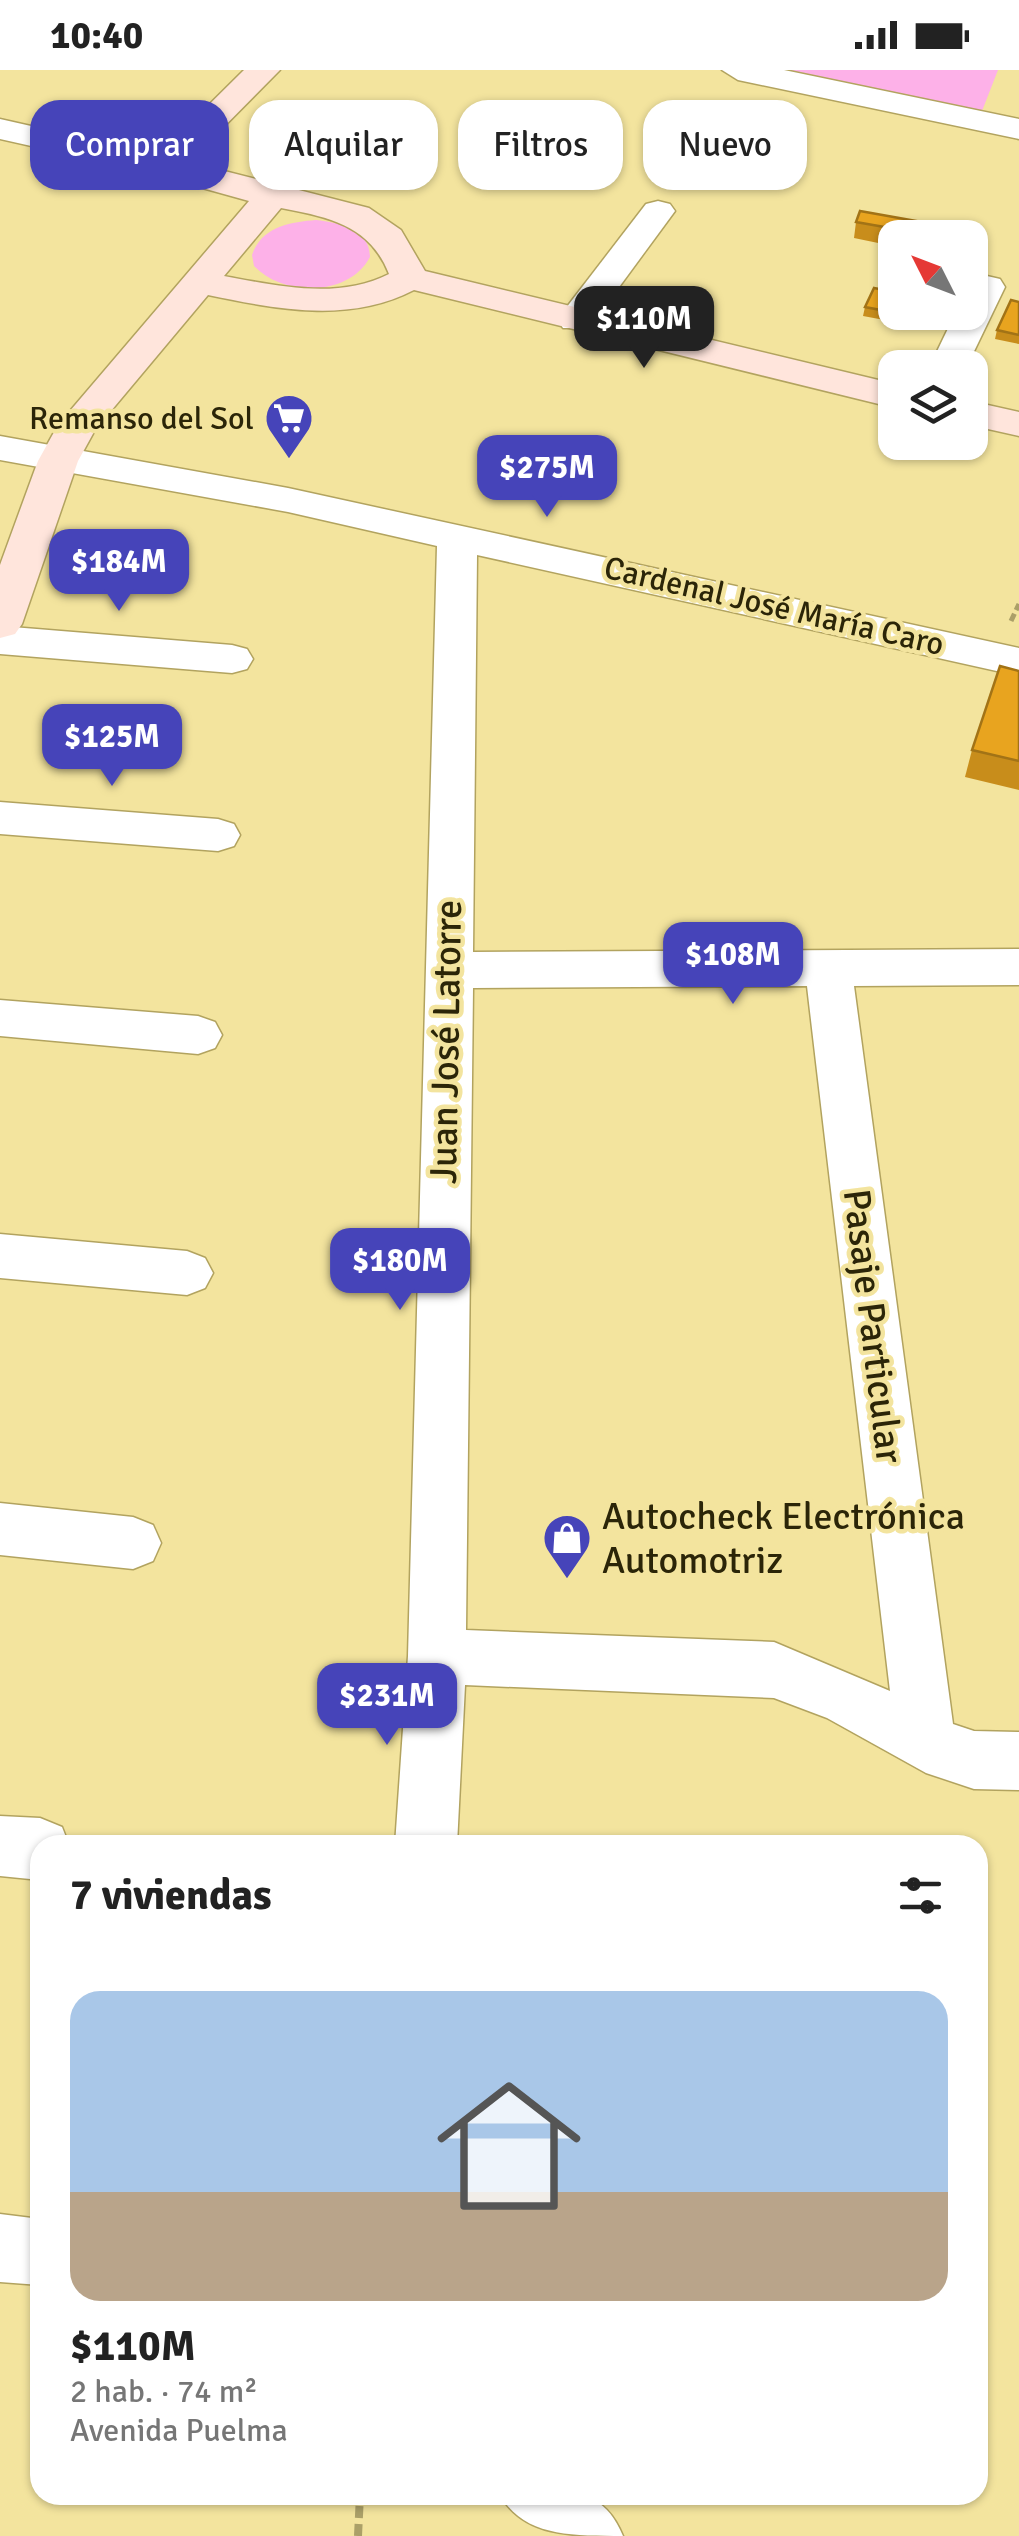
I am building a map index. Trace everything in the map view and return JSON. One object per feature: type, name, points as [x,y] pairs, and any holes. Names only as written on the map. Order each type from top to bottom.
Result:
[{"type":"street","points":[[229,103],[263,70]]},
{"type":"street","points":[[738,70],[1019,129]]},
{"type":"street","points":[[3,134],[30,139]]},
{"type":"street","points":[[229,184],[369,220],[388,233],[402,254],[409,278]]},
{"type":"street","points":[[0,624],[58,462],[78,425],[272,196]]},
{"type":"street","points":[[576,320],[657,210]]},
{"type":"street","points":[[198,282],[280,297],[318,299],[366,295],[409,278],[878,392]]},
{"type":"street","points":[[956,350],[992,288]]},
{"type":"street","points":[[988,417],[1019,424]]},
{"type":"street","name":"Cardenal José María Caro","points":[[0,448],[58,462],[288,500],[1019,662]]},
{"type":"street","name":"Juan José Latorre","points":[[427,1835],[436,1656],[457,538]]},
{"type":"street","points":[[0,640],[232,659]]},
{"type":"street","points":[[0,818],[218,835]]},
{"type":"street","points":[[447,970],[1019,966]]},
{"type":"street","name":"Pasaje Particular","points":[[828,968],[926,1744]]},
{"type":"street","points":[[0,1018],[198,1034]]},
{"type":"street","points":[[0,1256],[186,1273]]},
{"type":"street","points":[[0,1529],[132,1543]]},
{"type":"street","points":[[436,1656],[774,1670],[847,1698],[926,1744],[974,1760],[1019,1761]]},
{"type":"street","points":[[0,1846],[30,1849]]},
{"type":"street","points":[[549,2505],[588,2536]]},
{"type":"path","points":[[358,2536],[360,2505]]},
{"type":"shaded area","points":[[789,70],[998,70],[982,111]]},
{"type":"shaded area","points":[[316,220],[343,225],[365,239],[370,257],[347,280],[332,286],[298,287],[266,276],[254,266],[252,255],[269,232]]},
{"type":"building","points":[[860,211],[910,220],[878,220],[878,226],[856,222]]},
{"type":"building","points":[[874,288],[878,289],[878,309],[865,307]]},
{"type":"building","points":[[1011,300],[1019,302],[1019,335],[997,330]]},
{"type":"building","points":[[1000,666],[1019,671],[1019,761],[972,750]]},
{"type":"place","name":"Remanso del Sol","points":[[289,460]]},
{"type":"place","name":"Autocheck Electrónica Automotriz","points":[[567,1580]]}]
